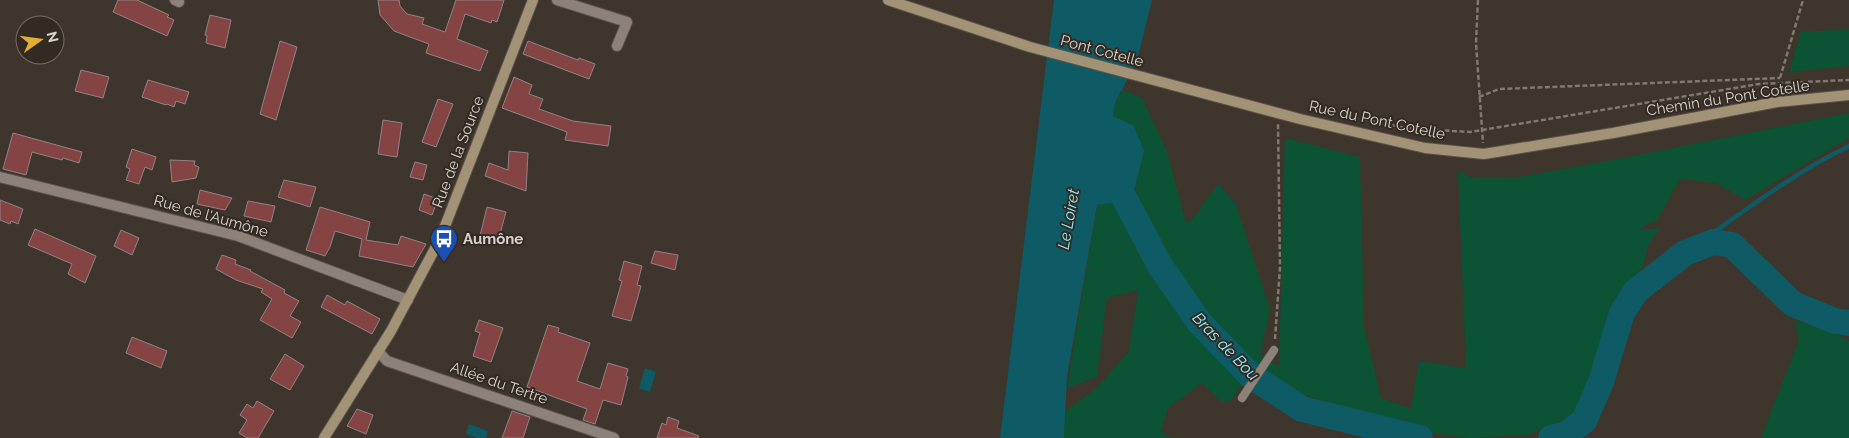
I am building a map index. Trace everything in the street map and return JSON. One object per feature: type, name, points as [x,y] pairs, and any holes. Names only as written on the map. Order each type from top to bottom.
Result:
[{"type":"street","name":"Rue de la Source","points":[[324,438],[378,352],[440,239],[533,0]]},
{"type":"street","points":[[557,0],[627,22],[617,46]]},
{"type":"street","name":"Pont Cotelle","points":[[888,0],[1030,47],[1167,84]]},
{"type":"street","name":"Rue du Pont Cotelle","points":[[1167,84],[1425,148],[1484,154],[1613,133]]},
{"type":"street","name":"Chemin du Pont Cotelle","points":[[1613,133],[1777,102],[1849,95]]},
{"type":"street","name":"Rue de l'Aumône","points":[[0,177],[238,236],[408,300]]},
{"type":"street","name":"Allée du Tertre","points":[[378,352],[387,362],[614,438]]},
{"type":"lane","points":[[1242,398],[1274,350]]},
{"type":"path","points":[[1478,0],[1476,43],[1484,154]]},
{"type":"path","points":[[1779,83],[1803,0]]},
{"type":"path","points":[[1479,97],[1499,89],[1780,78]]},
{"type":"path","points":[[1359,119],[1405,128],[1470,132],[1758,84],[1849,80]]},
{"type":"path","points":[[1274,350],[1280,267],[1278,113]]},
{"type":"green space","points":[[1849,29],[1849,66],[1789,72],[1801,32]]},
{"type":"green space","points":[[1123,90],[1142,98],[1167,151],[1186,223],[1192,220],[1218,184],[1236,204],[1270,309],[1260,355],[1279,366],[1285,138],[1360,157],[1364,327],[1381,398],[1411,409],[1419,361],[1466,368],[1458,171],[1472,178],[1518,177],[1849,113],[1849,138],[1745,200],[1716,183],[1680,179],[1658,219],[1637,230],[1660,228],[1649,243],[1643,266],[1616,297],[1605,324],[1604,344],[1595,376],[1583,402],[1571,415],[1527,435],[1469,438],[1433,433],[1299,393],[1274,380],[1195,304],[1147,218],[1135,187],[1144,151],[1113,116],[1115,103]]},
{"type":"green space","points":[[1116,202],[1155,276],[1241,384],[1232,401],[1222,402],[1202,383],[1168,408],[1161,432],[1172,438],[1064,438],[1066,411],[1097,388],[1129,351],[1138,290],[1107,298],[1097,377],[1067,388],[1097,205]]},
{"type":"green space","points":[[1795,321],[1825,330],[1849,341],[1849,438],[1761,438],[1799,340]]},
{"type":"water","name":"Le Loiret","points":[[1054,0],[1152,0],[1137,61],[1115,103],[1113,116],[1134,126],[1144,151],[1135,187],[1116,202],[1097,205],[1067,377],[1064,438],[1000,438]]},
{"type":"water","points":[[645,368],[656,372],[650,392],[639,388]]},
{"type":"water","points":[[469,424],[488,431],[486,438],[477,438],[466,434]]},
{"type":"building","points":[[118,0],[137,0],[169,15],[167,17],[174,20],[167,36],[113,12]]},
{"type":"building","points":[[378,0],[399,0],[400,6],[407,14],[424,18],[422,24],[445,32],[456,0],[504,0],[497,22],[492,20],[491,23],[465,14],[457,39],[488,51],[480,71],[426,53],[429,44],[394,31],[380,15]]},
{"type":"building","points":[[210,15],[231,20],[225,48],[206,43],[207,36],[205,35]]},
{"type":"building","points":[[280,41],[297,47],[276,120],[260,114]]},
{"type":"building","points":[[528,41],[578,60],[579,58],[595,64],[589,79],[523,54]]},
{"type":"building","points":[[81,70],[109,77],[103,98],[75,91]]},
{"type":"building","points":[[514,77],[532,85],[529,94],[543,99],[539,109],[573,121],[611,126],[608,146],[565,140],[567,132],[502,108]]},
{"type":"building","points":[[148,80],[189,92],[185,104],[176,101],[174,107],[142,97]]},
{"type":"building","points":[[438,99],[453,104],[436,147],[422,142]]},
{"type":"building","points":[[383,120],[402,123],[397,157],[378,154]]},
{"type":"building","points":[[13,133],[82,152],[79,163],[32,152],[26,175],[3,169]]},
{"type":"building","points":[[132,149],[156,157],[152,170],[145,167],[139,184],[126,180],[130,169],[126,167]]},
{"type":"building","points":[[509,151],[528,153],[526,191],[485,176],[489,163],[508,170]]},
{"type":"building","points":[[170,160],[195,161],[194,165],[199,167],[196,178],[172,182]]},
{"type":"building","points":[[415,162],[427,165],[423,180],[410,177]]},
{"type":"building","points":[[284,180],[316,187],[310,207],[278,197]]},
{"type":"building","points":[[200,190],[232,198],[225,210],[197,204]]},
{"type":"building","points":[[424,194],[438,199],[432,215],[419,210]]},
{"type":"building","points":[[0,200],[23,209],[18,224],[11,221],[10,224],[0,220]]},
{"type":"building","points":[[248,201],[275,206],[271,222],[244,216]]},
{"type":"building","points":[[320,207],[370,222],[366,240],[398,245],[401,236],[426,244],[413,267],[359,256],[362,239],[335,231],[325,256],[306,250]]},
{"type":"building","points":[[487,207],[506,212],[498,241],[480,236]]},
{"type":"building","points":[[35,229],[96,256],[85,283],[68,274],[72,264],[28,245]]},
{"type":"building","points":[[121,230],[139,238],[132,255],[114,246]]},
{"type":"building","points":[[655,251],[678,255],[675,270],[651,263]]},
{"type":"building","points":[[222,255],[236,260],[235,264],[251,270],[285,290],[284,293],[299,301],[290,316],[301,322],[292,338],[260,320],[272,299],[261,292],[263,289],[236,280],[216,269]]},
{"type":"building","points":[[624,261],[642,266],[637,285],[641,286],[631,321],[612,316],[622,281],[619,280]]},
{"type":"building","points":[[327,295],[345,305],[347,301],[380,319],[372,334],[321,307]]},
{"type":"building","points":[[479,320],[503,328],[491,362],[473,356],[480,333],[475,331]]},
{"type":"building","points":[[548,325],[559,328],[558,332],[590,343],[577,381],[600,389],[608,363],[628,369],[626,376],[628,377],[621,405],[603,400],[595,424],[583,420],[587,409],[527,387]]},
{"type":"building","points":[[132,337],[167,351],[161,368],[126,353]]},
{"type":"building","points":[[285,354],[304,366],[290,390],[270,379]]},
{"type":"building","points":[[257,401],[274,411],[258,438],[247,438],[239,433],[247,420],[240,415],[247,404],[253,408]]},
{"type":"building","points":[[357,409],[373,415],[366,434],[347,426]]},
{"type":"building","points":[[512,411],[530,417],[523,438],[502,438]]},
{"type":"building","points":[[668,417],[679,421],[677,428],[699,436],[698,438],[657,438],[662,423],[666,425]]},
{"type":"waterway","points":[[1685,253],[1786,182],[1849,146]]},
{"type":"waterway","name":"Bras de Bou","points":[[1110,164],[1116,182],[1159,264],[1199,322],[1250,375],[1302,409],[1420,438]]},
{"type":"waterway","name":"Bras de Bou","points":[[1551,438],[1566,434],[1584,421],[1601,382],[1622,313],[1636,291],[1685,253],[1713,242],[1732,245],[1793,304],[1835,321],[1849,323]]},
{"type":"place","name":"Aumône","points":[[444,263]]}]
